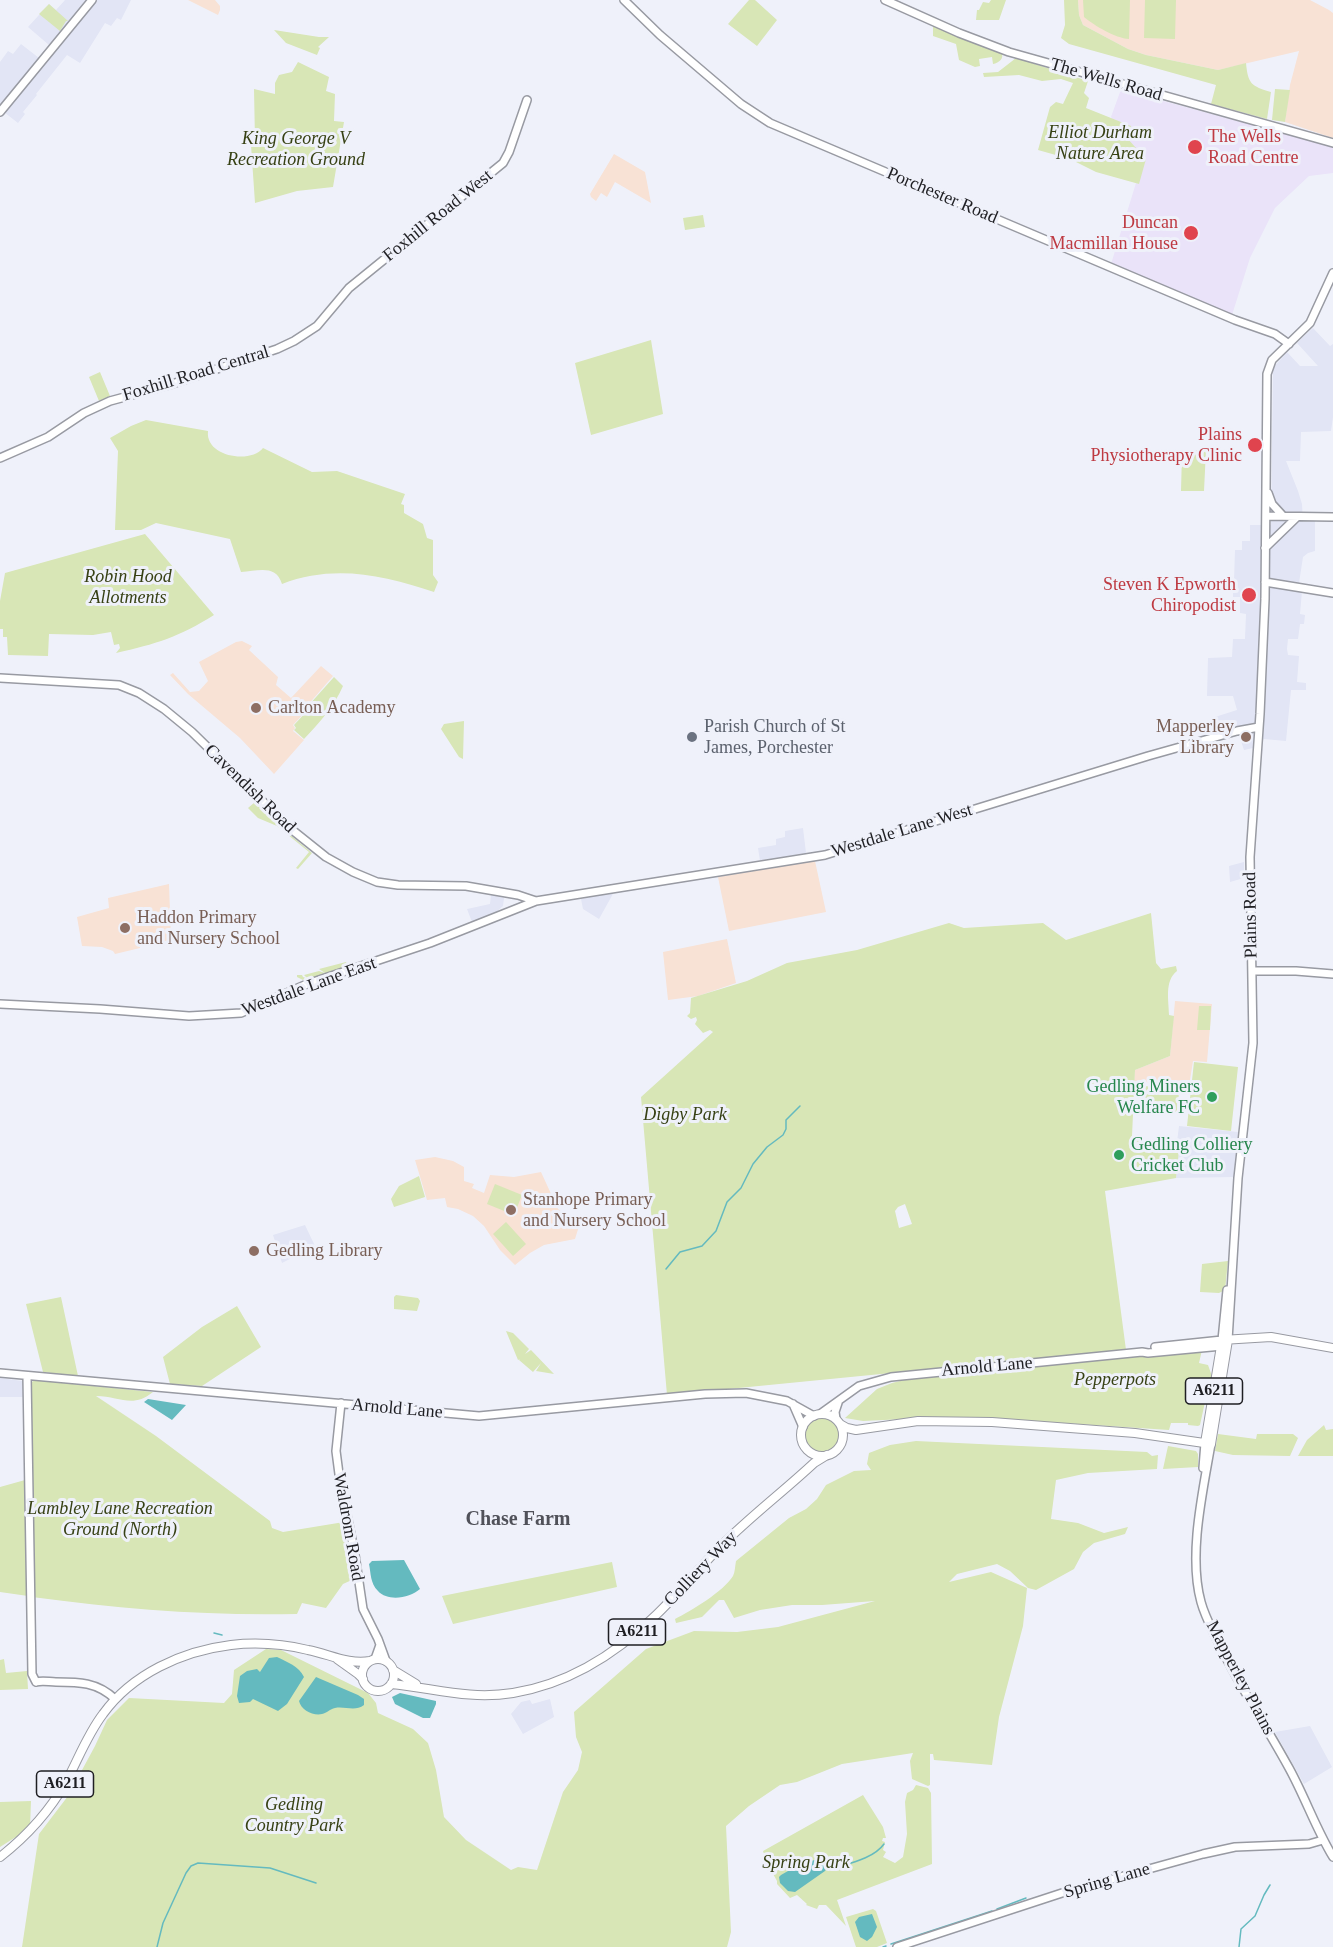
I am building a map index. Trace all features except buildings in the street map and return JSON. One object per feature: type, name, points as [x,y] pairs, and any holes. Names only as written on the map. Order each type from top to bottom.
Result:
[{"type":"main road","points":[[1225,1343],[1262,1337],[1333,1348]]},
{"type":"main road","name":"Mapperley Plains","points":[[1209,1440],[1225,1343]]},
{"type":"main road","points":[[802,1474],[810,1461],[808,1451],[802,1441],[803,1427],[817,1415],[828,1415],[847,1428],[866,1430]]},
{"type":"main road","points":[[842,1441],[866,1430],[892,1424],[940,1421],[1035,1424],[1209,1440]]},
{"type":"main road","points":[[808,1451],[816,1455],[827,1455],[836,1451],[843,1435],[838,1422]]},
{"type":"main road","name":"Colliery Way","points":[[391,1684],[469,1695],[513,1693],[542,1686],[591,1665],[649,1622],[737,1530],[819,1459],[827,1455]]},
{"type":"main road","name":"A6211","points":[[0,1857],[33,1828],[50,1807],[102,1715],[115,1699],[128,1687],[156,1669],[185,1656],[212,1649],[252,1644],[281,1645],[310,1650],[359,1663],[372,1660]]},
{"type":"main road","name":"A6211","points":[[336,1658],[365,1682]]},
{"type":"main road","points":[[372,1660],[386,1661],[393,1670],[394,1679],[386,1688],[378,1690],[369,1687],[365,1682],[363,1672],[372,1660]]},
{"type":"main road","name":"Colliery Way","points":[[393,1670],[425,1689]]},
{"type":"street","points":[[0,112],[93,0]]},
{"type":"street","name":"Porchester Road","points":[[624,0],[660,35],[741,104],[770,123],[1235,320],[1275,334],[1289,344]]},
{"type":"street","name":"The Wells Road","points":[[885,0],[959,33],[1009,52],[1333,143]]},
{"type":"street","name":"Foxhill Road West","points":[[375,266],[503,164],[527,100]]},
{"type":"street","name":"Foxhill Road Central","points":[[0,458],[48,436],[84,413],[110,401],[169,385],[286,345],[317,326],[349,288],[375,266]]},
{"type":"street","name":"Plains Road","points":[[1225,1343],[1239,1173],[1253,1043],[1250,857],[1259,727],[1265,582],[1267,374],[1270,363],[1310,323],[1333,273]]},
{"type":"street","points":[[1267,488],[1270,501],[1278,514],[1284,517]]},
{"type":"street","points":[[1266,516],[1333,517]]},
{"type":"street","points":[[1265,548],[1297,517]]},
{"type":"street","points":[[1265,582],[1333,593]]},
{"type":"street","name":"Cavendish Road","points":[[0,678],[119,686],[140,694],[164,709],[192,732],[291,829],[326,857],[377,882],[398,885],[466,886],[536,901]]},
{"type":"street","name":"Westdale Lane West","points":[[536,901],[825,855],[1148,756],[1242,729],[1259,727]]},
{"type":"street","points":[[506,893],[515,909]]},
{"type":"street","name":"Westdale Lane East","points":[[0,1004],[179,1016],[236,1014],[307,984],[430,943],[536,901]]},
{"type":"street","points":[[1252,971],[1333,974]]},
{"type":"street","name":"Plains Road","points":[[1225,1343],[1223,1326],[1226,1291],[1230,1282]]},
{"type":"street","points":[[1200,1343],[1214,1336],[1223,1326]]},
{"type":"street","name":"Arnold Lane","points":[[1142,1352],[1148,1348],[1225,1343]]},
{"type":"street","name":"Arnold Lane","points":[[0,1373],[479,1416],[726,1393],[763,1395],[793,1404],[817,1415],[859,1386],[891,1377],[1148,1353],[1225,1343]]},
{"type":"street","points":[[27,1376],[32,1667],[36,1673],[36,1682],[93,1684],[115,1699]]},
{"type":"street","points":[[838,1422],[836,1410],[839,1400]]},
{"type":"street","name":"Waldrom Road","points":[[341,1404],[336,1451],[339,1474],[363,1610],[386,1661]]},
{"type":"street","points":[[793,1404],[803,1427]]},
{"type":"street","name":"Mapperley Plains","points":[[1209,1440],[1197,1540],[1201,1602],[1230,1666],[1305,1796],[1323,1840],[1333,1857]]},
{"type":"street","points":[[372,1660],[380,1645]]},
{"type":"street","name":"Spring Lane","points":[[897,1947],[1050,1897],[1203,1854],[1235,1847],[1309,1844],[1323,1840]]},
{"type":"shaded area","points":[[65,0],[131,0],[121,20],[117,18],[111,26],[105,23],[80,63],[67,55],[23,112],[25,114],[18,123],[0,109],[0,62],[8,51],[13,54],[21,44],[39,58],[49,45],[28,27],[49,4],[56,10]]},
{"type":"shaded area","points":[[188,0],[215,0],[220,6],[218,15]]},
{"type":"shaded area","points":[[1078,0],[1310,0],[1329,10],[1333,13],[1333,138],[1285,122],[1290,85],[1299,51],[1218,70],[1146,55],[1128,49],[1083,25],[1079,15]]},
{"type":"shaded area","name":"Duncan Macmillan House","points":[[1123,90],[1333,147],[1333,173],[1309,176],[1275,208],[1250,258],[1232,315],[1111,264],[1136,183],[1139,184],[1127,138],[1111,117],[1120,92]]},
{"type":"shaded area","points":[[614,154],[645,172],[651,203],[615,182],[607,197],[601,193],[596,201],[591,197],[590,194]]},
{"type":"shaded area","points":[[1313,328],[1330,346],[1333,344],[1331,431],[1301,432],[1300,461],[1286,461],[1302,504],[1303,522],[1315,521],[1315,551],[1303,557],[1299,583],[1299,590],[1302,591],[1300,614],[1305,615],[1304,624],[1300,624],[1298,639],[1288,639],[1287,649],[1288,655],[1299,656],[1297,682],[1306,683],[1306,690],[1291,690],[1286,741],[1264,739],[1253,748],[1244,750],[1236,726],[1215,731],[1215,717],[1237,710],[1233,696],[1207,696],[1208,658],[1232,657],[1233,639],[1245,639],[1246,614],[1240,613],[1240,597],[1233,597],[1233,588],[1209,588],[1209,580],[1234,581],[1235,550],[1242,550],[1242,541],[1250,541],[1250,525],[1271,525],[1273,368],[1287,352],[1300,366],[1318,366],[1297,343]]},
{"type":"shaded area","name":"Carlton Academy","points":[[242,641],[252,646],[249,650],[278,677],[276,685],[291,698],[321,666],[333,676],[293,725],[295,728],[293,731],[304,740],[274,774],[240,738],[188,694],[170,675],[173,673],[190,692],[199,691],[208,681],[199,662]]},
{"type":"shaded area","points":[[803,828],[806,853],[760,861],[758,848],[776,845],[776,839],[785,837],[785,831]]},
{"type":"shaded area","points":[[815,861],[826,912],[729,931],[718,877]]},
{"type":"shaded area","points":[[1244,862],[1244,878],[1230,882],[1229,866]]},
{"type":"shaded area","name":"Haddon Primary and Nursery School","points":[[169,884],[171,940],[140,945],[140,948],[115,954],[102,947],[82,946],[77,917],[109,908],[108,898]]},
{"type":"shaded area","points":[[614,892],[599,919],[583,909],[581,899]]},
{"type":"shaded area","points":[[491,895],[504,898],[503,906],[493,915],[472,922],[467,909],[490,904]]},
{"type":"shaded area","points":[[727,939],[736,983],[698,996],[668,1000],[663,952]]},
{"type":"shaded area","points":[[1175,1001],[1212,1004],[1207,1062],[1193,1061],[1190,1080],[1134,1083],[1135,1070],[1170,1056]]},
{"type":"shaded area","points":[[1179,1126],[1238,1132],[1234,1177],[1176,1178]]},
{"type":"shaded area","name":"Stanhope Primary and Nursery School","points":[[435,1157],[453,1161],[464,1167],[464,1181],[474,1184],[472,1188],[484,1193],[490,1175],[514,1177],[541,1172],[558,1209],[580,1223],[575,1239],[544,1245],[515,1265],[500,1250],[484,1226],[473,1216],[447,1207],[445,1198],[427,1200],[415,1160]]},
{"type":"shaded area","points":[[305,1225],[315,1246],[282,1263],[273,1235]]},
{"type":"shaded area","points":[[0,1378],[22,1381],[23,1397],[0,1397]]},
{"type":"shaded area","points":[[550,1699],[554,1717],[523,1734],[511,1714],[521,1702],[530,1700],[532,1704]]},
{"type":"shaded area","points":[[1310,1726],[1332,1767],[1304,1784],[1275,1732]]},
{"type":"green space","points":[[749,0],[755,0],[777,20],[757,46],[728,24]]},
{"type":"green space","points":[[991,0],[1006,0],[999,20],[976,20],[977,10],[983,2],[989,3]]},
{"type":"green space","points":[[1064,0],[1078,0],[1079,15],[1083,25],[1128,49],[1218,70],[1246,63],[1248,76],[1252,83],[1271,92],[1267,119],[1211,104],[1216,85],[1069,44],[1061,38],[1065,25]]},
{"type":"green space","points":[[1083,0],[1130,0],[1129,39],[1105,31],[1084,17]]},
{"type":"green space","points":[[1145,0],[1176,0],[1175,39],[1144,38]]},
{"type":"green space","points":[[49,4],[68,21],[60,31],[39,14]]},
{"type":"green space","points":[[933,26],[1001,52],[1002,58],[993,64],[992,57],[979,59],[980,66],[975,67],[959,60],[956,44],[933,36]]},
{"type":"green space","points":[[274,30],[329,37],[318,47],[320,48],[317,55],[286,43]]},
{"type":"green space","name":"Elliot Durham Nature Area","points":[[1016,58],[1088,81],[1084,93],[1089,98],[1086,108],[1131,126],[1127,138],[1146,159],[1139,184],[1096,172],[1070,159],[1038,150],[1050,107],[1056,102],[1063,104],[1073,83],[1061,79],[1042,81],[1019,75],[984,77],[983,73],[998,72]]},
{"type":"green space","name":"King George V Recreation Ground","points":[[298,62],[329,77],[326,91],[335,94],[334,121],[344,122],[333,187],[297,191],[255,203],[251,145],[255,141],[254,89],[275,94],[275,83],[279,75],[292,72]]},
{"type":"green space","points":[[1275,89],[1290,90],[1285,122],[1272,120]]},
{"type":"green space","points":[[703,215],[705,227],[685,230],[683,218]]},
{"type":"green space","points":[[651,340],[663,414],[591,435],[575,363]]},
{"type":"green space","points":[[100,372],[110,396],[99,401],[89,377]]},
{"type":"green space","points":[[146,420],[208,431],[209,440],[214,447],[230,455],[249,456],[263,448],[312,472],[337,471],[405,494],[401,504],[404,505],[404,513],[423,524],[427,538],[433,540],[433,575],[438,582],[434,592],[377,577],[339,573],[320,574],[282,584],[271,571],[241,572],[230,539],[156,523],[141,530],[115,530],[118,451],[110,438]]},
{"type":"green space","points":[[1188,450],[1206,450],[1204,491],[1181,491],[1182,453]]},
{"type":"green space","name":"Robin Hood Allotments","points":[[145,534],[214,615],[167,639],[116,653],[120,648],[119,644],[114,645],[111,632],[93,635],[49,634],[48,656],[8,655],[7,637],[3,637],[3,629],[0,629],[0,601],[5,573]]},
{"type":"green space","points":[[334,677],[343,686],[326,714],[304,739],[294,730],[296,728],[294,725]]},
{"type":"green space","points":[[464,721],[463,759],[459,757],[441,729],[444,724]]},
{"type":"green space","points":[[255,802],[312,853],[298,869],[296,868],[309,852],[277,826],[258,818],[248,808]]},
{"type":"green space","name":"Digby Park","points":[[1151,913],[1156,963],[1161,969],[1176,966],[1177,971],[1170,980],[1168,992],[1169,1015],[1174,1016],[1170,1056],[1135,1070],[1132,1136],[1143,1140],[1170,1141],[1172,1149],[1179,1150],[1176,1178],[1105,1191],[1126,1350],[667,1395],[641,1097],[713,1032],[710,1030],[703,1033],[695,1024],[696,1017],[691,1019],[687,1016],[690,1013],[691,998],[747,981],[787,963],[857,950],[949,923],[964,928],[1043,923],[1066,940]],"holes":[[[905,1204],[912,1224],[899,1228],[895,1211],[898,1207]]]},
{"type":"green space","points":[[346,962],[348,966],[305,981],[297,977],[297,975],[302,975],[308,979],[304,975],[319,971],[325,973],[319,969]]},
{"type":"green space","points":[[1199,1006],[1211,1006],[1210,1030],[1197,1030]]},
{"type":"green space","name":"Gedling Miners Welfare FC","points":[[1194,1062],[1238,1067],[1231,1131],[1187,1126]]},
{"type":"green space","points":[[1142,1086],[1179,1088],[1178,1112],[1141,1111]]},
{"type":"green space","points":[[419,1176],[425,1197],[394,1207],[391,1199],[399,1186]]},
{"type":"green space","points":[[495,1184],[522,1195],[514,1215],[487,1204]]},
{"type":"green space","points":[[506,1222],[526,1244],[513,1256],[493,1234]]},
{"type":"green space","points":[[1228,1261],[1225,1290],[1219,1293],[1200,1292],[1202,1264]]},
{"type":"green space","points":[[396,1295],[418,1298],[420,1301],[417,1311],[394,1309]]},
{"type":"green space","points":[[61,1297],[78,1376],[43,1372],[26,1304]]},
{"type":"green space","points":[[237,1306],[261,1347],[202,1386],[170,1384],[163,1357],[202,1327]]},
{"type":"green space","points":[[506,1331],[513,1333],[529,1349],[525,1354],[531,1350],[554,1374],[536,1371],[541,1363],[533,1372],[520,1359],[518,1360]]},
{"type":"green space","name":"Pepperpots","points":[[1202,1350],[1199,1363],[1208,1365],[1213,1379],[1210,1379],[1198,1426],[1188,1425],[1188,1423],[1171,1423],[1169,1430],[1033,1421],[926,1418],[863,1421],[845,1418],[877,1389],[916,1377]]},
{"type":"green space","name":"Lambley Lane Recreation Ground (North)","points":[[34,1380],[153,1392],[139,1400],[132,1401],[96,1396],[156,1436],[270,1521],[272,1528],[283,1532],[344,1522],[352,1555],[354,1579],[343,1584],[326,1608],[302,1603],[297,1614],[164,1611],[32,1597],[29,1385]]},
{"type":"green space","points":[[823,1417],[836,1422],[841,1435],[836,1448],[823,1453],[810,1448],[805,1435],[810,1422]]},
{"type":"green space","points":[[1324,1425],[1326,1430],[1333,1429],[1333,1456],[1298,1456],[1307,1440]]},
{"type":"green space","points":[[1218,1434],[1256,1439],[1257,1434],[1293,1434],[1298,1438],[1290,1456],[1233,1455],[1215,1451]]},
{"type":"green space","name":"Gedling Country Park","points":[[916,1441],[1147,1452],[1152,1456],[1158,1455],[1157,1469],[1088,1473],[1056,1480],[1051,1519],[1078,1523],[1104,1533],[1128,1527],[1125,1534],[1094,1543],[1083,1552],[1074,1569],[1036,1590],[1028,1588],[1010,1571],[997,1564],[957,1574],[949,1582],[991,1572],[1027,1588],[1023,1626],[999,1717],[992,1765],[934,1760],[933,1754],[930,1754],[930,1785],[928,1786],[912,1779],[910,1761],[913,1753],[842,1764],[797,1782],[780,1785],[749,1806],[726,1826],[731,1932],[727,1947],[22,1947],[39,1834],[68,1796],[107,1720],[129,1698],[224,1703],[232,1694],[234,1670],[266,1649],[281,1650],[368,1693],[376,1703],[378,1713],[413,1729],[428,1743],[436,1770],[444,1817],[466,1840],[511,1870],[518,1867],[537,1870],[563,1792],[578,1770],[582,1752],[576,1737],[574,1712],[646,1649],[694,1631],[737,1632],[778,1627],[875,1601],[792,1605],[760,1610],[734,1618],[724,1600],[719,1600],[702,1617],[676,1623],[675,1619],[698,1606],[729,1582],[735,1571],[736,1561],[789,1518],[806,1509],[817,1499],[826,1485],[854,1471],[871,1470],[867,1464],[869,1453],[890,1445]]},
{"type":"green space","points":[[1168,1446],[1196,1451],[1198,1467],[1163,1469]]},
{"type":"green space","points":[[25,1480],[28,1596],[0,1592],[0,1487]]},
{"type":"green space","points":[[612,1562],[617,1587],[453,1624],[442,1596]]},
{"type":"green space","points":[[4,1659],[6,1673],[27,1671],[28,1689],[0,1690],[0,1660]]},
{"type":"green space","name":"Spring Park","points":[[916,1785],[928,1788],[931,1793],[932,1864],[837,1900],[846,1926],[826,1905],[819,1905],[817,1909],[806,1905],[797,1895],[790,1898],[777,1884],[763,1851],[863,1795],[883,1827],[886,1838],[882,1841],[885,1842],[883,1850],[886,1852],[883,1857],[895,1863],[903,1857],[907,1834],[905,1802],[907,1793]]},
{"type":"green space","points":[[31,1801],[30,1828],[0,1847],[0,1802]]},
{"type":"green space","points":[[873,1909],[876,1911],[887,1943],[877,1947],[856,1947],[846,1917]]},
{"type":"water","points":[[148,1399],[186,1405],[172,1420],[144,1402]]},
{"type":"water","points":[[404,1560],[420,1589],[411,1595],[399,1598],[387,1597],[374,1585],[369,1564],[372,1561]]},
{"type":"water","points":[[277,1657],[296,1667],[304,1677],[287,1704],[278,1711],[253,1699],[250,1702],[239,1703],[237,1696],[240,1676],[247,1671],[257,1669],[260,1672],[269,1658]]},
{"type":"water","points":[[316,1677],[358,1695],[364,1699],[364,1705],[357,1708],[335,1708],[322,1714],[308,1712],[299,1701]]},
{"type":"water","points":[[400,1693],[436,1701],[430,1718],[423,1718],[395,1704],[392,1697]]},
{"type":"water","points":[[819,1859],[825,1862],[827,1868],[825,1871],[795,1892],[788,1891],[780,1883],[781,1875],[802,1863]]},
{"type":"water","points":[[872,1914],[877,1927],[867,1941],[860,1937],[855,1922],[859,1917]]},
{"type":"waterway","points":[[666,1269],[680,1252],[702,1246],[716,1231],[727,1202],[741,1188],[753,1164],[767,1147],[783,1135],[786,1120],[800,1106]]},
{"type":"waterway","points":[[214,1633],[222,1635]]},
{"type":"waterway","points":[[835,1868],[868,1856],[884,1844]]},
{"type":"waterway","points":[[157,1947],[163,1923],[186,1873],[191,1866],[198,1863],[270,1868],[316,1883]]},
{"type":"waterway","points":[[1239,1947],[1241,1929],[1255,1916],[1270,1885]]},
{"type":"waterway","points":[[997,1909],[1026,1898]]},
{"type":"waterway","points":[[891,1944],[992,1911]]},
{"type":"place","name":"The Wells Road Centre","points":[[1195,147]]},
{"type":"place","name":"Duncan Macmillan House","points":[[1191,233]]},
{"type":"place","name":"Plains Physiotherapy Clinic","points":[[1255,445]]},
{"type":"place","name":"Steven K Epworth Chiropodist","points":[[1249,595]]},
{"type":"place","name":"Carlton Academy","points":[[256,708]]},
{"type":"place","name":"Parish Church of St James, Porchester","points":[[692,737]]},
{"type":"place","name":"Mapperley Library","points":[[1246,737]]},
{"type":"place","name":"Haddon Primary and Nursery School","points":[[125,928]]},
{"type":"place","name":"Gedling Miners Welfare FC","points":[[1212,1097]]},
{"type":"place","name":"Gedling Colliery Cricket Club","points":[[1119,1155]]},
{"type":"place","name":"Stanhope Primary and Nursery School","points":[[511,1210]]},
{"type":"place","name":"Gedling Library","points":[[254,1251]]},
{"type":"district","name":"Chase Farm","points":[[518,1520]]}]
